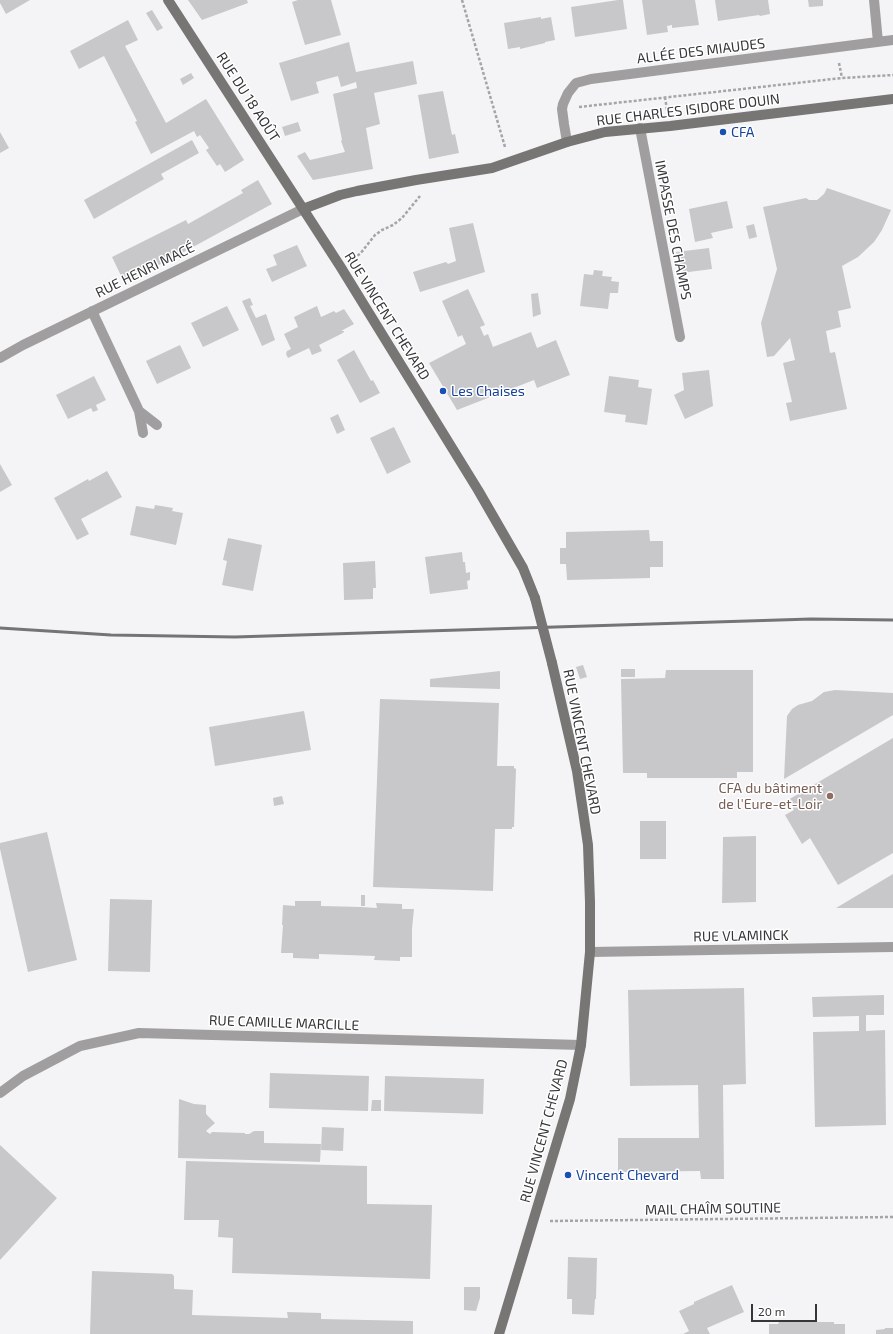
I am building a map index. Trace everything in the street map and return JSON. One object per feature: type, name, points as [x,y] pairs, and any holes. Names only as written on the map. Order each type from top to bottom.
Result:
[{"type":"street","name":"RUE DU 18 AOÛT","points":[[168,0],[303,209]]},
{"type":"street","points":[[874,0],[878,42]]},
{"type":"street","name":"ALLÉE DES MIAUDES","points":[[562,109],[568,93],[576,83],[591,79],[893,40]]},
{"type":"street","name":"RUE CHARLES ISIDORE DOUIN","points":[[303,209],[340,195],[357,191],[492,168],[568,142],[605,132],[670,126],[893,99]]},
{"type":"street","points":[[562,109],[568,142]]},
{"type":"street","name":"IMPASSE DES CHAMPS","points":[[640,128],[680,337]]},
{"type":"street","name":"RUE VINCENT CHEVARD","points":[[303,209],[340,266],[478,490],[523,568],[535,598],[577,771],[588,845],[590,902],[590,952],[581,1045],[570,1099],[499,1334]]},
{"type":"street","name":"RUE HENRI MACÉ","points":[[0,358],[92,311],[303,209]]},
{"type":"street","points":[[92,311],[139,410],[143,433]]},
{"type":"street","points":[[139,410],[157,425]]},
{"type":"street","name":"RUE VLAMINCK","points":[[590,952],[893,948]]},
{"type":"street","name":"RUE CAMILLE MARCILLE","points":[[0,1093],[23,1076],[80,1046],[139,1033],[581,1045]]},
{"type":"path","points":[[462,0],[510,163]]},
{"type":"path","points":[[562,109],[842,78],[893,75]]},
{"type":"path","points":[[340,266],[360,254],[375,235],[402,218],[420,196],[416,180]]},
{"type":"path","name":"MAIL CHAÎM SOUTINE","points":[[533,1221],[893,1217]]},
{"type":"building","points":[[0,0],[30,0],[6,14]]},
{"type":"building","points":[[188,0],[247,0],[248,3],[202,20]]},
{"type":"building","points":[[298,0],[331,0],[341,35],[305,45],[292,2]]},
{"type":"building","points":[[623,0],[627,29],[575,37],[571,7]]},
{"type":"building","points":[[642,0],[695,0],[699,25],[672,28],[672,25],[667,26],[668,32],[647,35]]},
{"type":"building","points":[[715,0],[768,0],[770,14],[718,21]]},
{"type":"building","points":[[808,0],[823,0],[823,6],[809,7]]},
{"type":"building","points":[[152,10],[163,28],[157,31],[146,13]]},
{"type":"building","points":[[541,17],[541,19],[551,17],[555,40],[520,49],[520,47],[508,49],[504,23]]},
{"type":"building","points":[[128,20],[138,40],[125,46],[166,123],[206,99],[244,160],[225,172],[220,164],[217,166],[206,150],[209,148],[200,135],[197,137],[194,131],[151,154],[135,122],[137,121],[104,56],[79,69],[70,51]]},
{"type":"building","points":[[349,42],[356,72],[413,61],[417,84],[374,93],[380,124],[366,128],[373,169],[313,180],[297,156],[305,152],[310,160],[345,152],[341,141],[333,94],[357,88],[356,82],[341,87],[338,76],[316,82],[319,93],[291,101],[279,63]]},
{"type":"building","points":[[191,73],[194,78],[183,85],[180,79]]},
{"type":"building","points":[[443,91],[452,135],[455,134],[459,153],[429,159],[418,95]]},
{"type":"building","points":[[298,122],[301,131],[285,136],[282,127]]},
{"type":"building","points":[[0,132],[9,148],[0,153]]},
{"type":"building","points":[[192,140],[199,153],[161,174],[164,179],[94,219],[84,200]]},
{"type":"building","points":[[258,180],[272,204],[169,260],[124,282],[112,257],[186,220],[188,224],[243,193],[241,190]]},
{"type":"building","points":[[827,188],[891,210],[882,230],[874,242],[858,257],[842,266],[851,308],[838,311],[841,327],[826,331],[830,353],[835,352],[847,409],[790,421],[786,403],[792,402],[783,363],[795,360],[790,338],[774,356],[767,357],[761,323],[777,269],[763,207],[806,198],[809,200],[817,200],[824,194]]},
{"type":"building","points":[[727,201],[733,228],[711,233],[713,238],[695,242],[689,209]]},
{"type":"building","points":[[473,223],[485,272],[420,292],[413,272],[446,262],[448,264],[456,261],[449,228]]},
{"type":"building","points":[[754,224],[757,237],[749,239],[746,226]]},
{"type":"building","points":[[297,245],[307,266],[272,282],[266,269],[277,265],[273,255]]},
{"type":"building","points":[[709,248],[712,269],[681,273],[676,252]]},
{"type":"building","points":[[594,270],[603,271],[602,276],[612,277],[611,281],[619,282],[618,293],[610,293],[608,309],[580,306],[584,274],[593,275]]},
{"type":"building","points":[[468,289],[485,325],[480,327],[484,336],[488,334],[493,347],[531,332],[537,348],[556,340],[570,375],[537,388],[534,380],[457,410],[429,363],[466,344],[462,335],[458,337],[442,301]]},
{"type":"building","points":[[538,293],[541,314],[533,317],[531,294]]},
{"type":"building","points":[[250,298],[253,305],[250,306],[256,318],[266,314],[275,340],[262,346],[242,301]]},
{"type":"building","points":[[227,306],[239,330],[203,347],[191,323]]},
{"type":"building","points":[[317,306],[321,317],[334,311],[336,313],[344,309],[354,324],[341,331],[344,332],[341,334],[319,345],[322,351],[312,355],[309,348],[288,358],[286,354],[287,351],[291,349],[284,334],[298,327],[294,317]]},
{"type":"building","points":[[180,345],[191,368],[157,384],[146,361]]},
{"type":"building","points":[[354,350],[371,381],[373,380],[380,393],[360,403],[337,360]]},
{"type":"building","points":[[709,370],[713,406],[685,419],[674,395],[684,390],[682,373]]},
{"type":"building","points":[[94,376],[106,400],[96,405],[98,410],[93,412],[91,408],[68,419],[56,395]]},
{"type":"building","points":[[609,376],[639,380],[638,387],[652,389],[647,425],[625,422],[626,415],[604,412]]},
{"type":"building","points":[[338,414],[345,430],[337,434],[330,418]]},
{"type":"building","points":[[394,427],[411,462],[387,474],[370,438]]},
{"type":"building","points":[[0,464],[12,485],[0,492]]},
{"type":"building","points":[[107,471],[122,497],[81,519],[89,534],[77,540],[54,498],[88,479],[89,481]]},
{"type":"building","points":[[155,505],[173,508],[172,511],[183,513],[176,545],[130,535],[136,506],[154,509]]},
{"type":"building","points":[[649,530],[650,541],[663,541],[663,567],[650,567],[650,578],[567,580],[566,564],[560,564],[560,548],[566,548],[566,532]]},
{"type":"building","points":[[228,538],[262,545],[253,591],[222,585],[227,561],[223,560]]},
{"type":"building","points":[[462,552],[466,573],[470,572],[470,580],[467,581],[468,589],[430,594],[425,557]]},
{"type":"building","points":[[375,561],[376,588],[373,588],[373,599],[344,600],[343,563]]},
{"type":"building","points":[[583,665],[587,677],[580,679],[576,667]]},
{"type":"building","points":[[621,669],[635,669],[635,677],[621,677]]},
{"type":"building","points":[[666,670],[753,670],[753,772],[737,772],[737,778],[647,778],[647,773],[623,773],[621,679],[665,678]]},
{"type":"building","points":[[500,671],[500,689],[430,687],[430,679]]},
{"type":"building","points":[[835,690],[893,693],[893,715],[784,779],[787,716],[792,709],[798,705],[812,701],[824,692]]},
{"type":"building","points":[[380,699],[499,703],[497,766],[514,766],[516,769],[514,827],[512,827],[512,829],[495,829],[493,891],[373,887]]},
{"type":"building","points":[[304,711],[311,750],[215,766],[209,727]]},
{"type":"building","points":[[893,738],[893,853],[838,885],[810,838],[802,844],[785,815],[794,810],[788,800]]},
{"type":"building","points":[[282,796],[284,804],[274,806],[273,798]]},
{"type":"building","points":[[640,821],[666,821],[666,859],[640,859]]},
{"type":"building","points":[[47,832],[77,960],[28,972],[0,849],[0,843]]},
{"type":"building","points":[[756,836],[756,902],[722,903],[723,837]]},
{"type":"building","points":[[893,874],[893,908],[836,908]]},
{"type":"building","points":[[361,895],[365,895],[365,906],[361,906]]},
{"type":"building","points":[[110,899],[152,900],[150,972],[108,971]]},
{"type":"building","points":[[295,901],[321,901],[321,906],[377,908],[376,903],[402,904],[402,909],[414,909],[412,957],[400,957],[400,961],[374,960],[375,956],[319,954],[319,959],[293,958],[293,953],[281,953],[283,905],[295,906]]},
{"type":"building","points":[[744,988],[746,1084],[723,1085],[724,1179],[701,1179],[700,1171],[618,1172],[618,1138],[699,1138],[698,1085],[630,1086],[628,990]]},
{"type":"building","points":[[884,995],[884,1015],[866,1015],[866,1031],[885,1030],[886,1125],[815,1127],[813,1032],[859,1031],[859,1016],[813,1017],[812,997]]},
{"type":"building","points":[[270,1073],[369,1076],[368,1111],[269,1108]]},
{"type":"building","points":[[385,1076],[484,1079],[483,1114],[384,1111]]},
{"type":"building","points":[[179,1099],[194,1104],[206,1105],[206,1114],[215,1123],[206,1131],[210,1134],[212,1132],[249,1134],[254,1131],[264,1131],[264,1143],[321,1144],[320,1162],[178,1158]]},
{"type":"building","points":[[372,1100],[381,1100],[381,1111],[371,1111]]},
{"type":"building","points":[[322,1127],[344,1128],[343,1151],[321,1150]]},
{"type":"building","points":[[0,1145],[57,1198],[0,1260]]},
{"type":"building","points":[[186,1161],[367,1166],[367,1204],[432,1205],[430,1279],[232,1273],[233,1238],[218,1237],[219,1220],[184,1220]]},
{"type":"building","points":[[568,1257],[597,1258],[594,1315],[572,1314],[572,1299],[567,1299]]},
{"type":"building","points":[[92,1271],[172,1274],[174,1276],[174,1289],[193,1290],[192,1315],[288,1318],[287,1312],[321,1313],[321,1319],[413,1321],[413,1334],[90,1334]]},
{"type":"building","points":[[732,1285],[744,1312],[707,1328],[710,1334],[683,1334],[689,1331],[679,1311],[694,1304],[694,1302]]},
{"type":"building","points":[[464,1287],[480,1287],[480,1298],[476,1311],[464,1310]]},
{"type":"building","points":[[779,1322],[834,1322],[834,1324],[845,1324],[845,1334],[769,1334],[769,1324],[778,1324]]},
{"type":"building","points":[[893,1328],[893,1334],[876,1334],[876,1330]]},
{"type":"railway","points":[[0,628],[111,635],[235,637],[811,619],[893,620]]},
{"type":"place","name":"CFA","points":[[723,132]]},
{"type":"place","name":"Les Chaises","points":[[443,391]]},
{"type":"place","name":"CFA du bâtiment de l'Eure-et-Loir","points":[[830,796]]},
{"type":"place","name":"Vincent Chevard","points":[[568,1175]]}]
